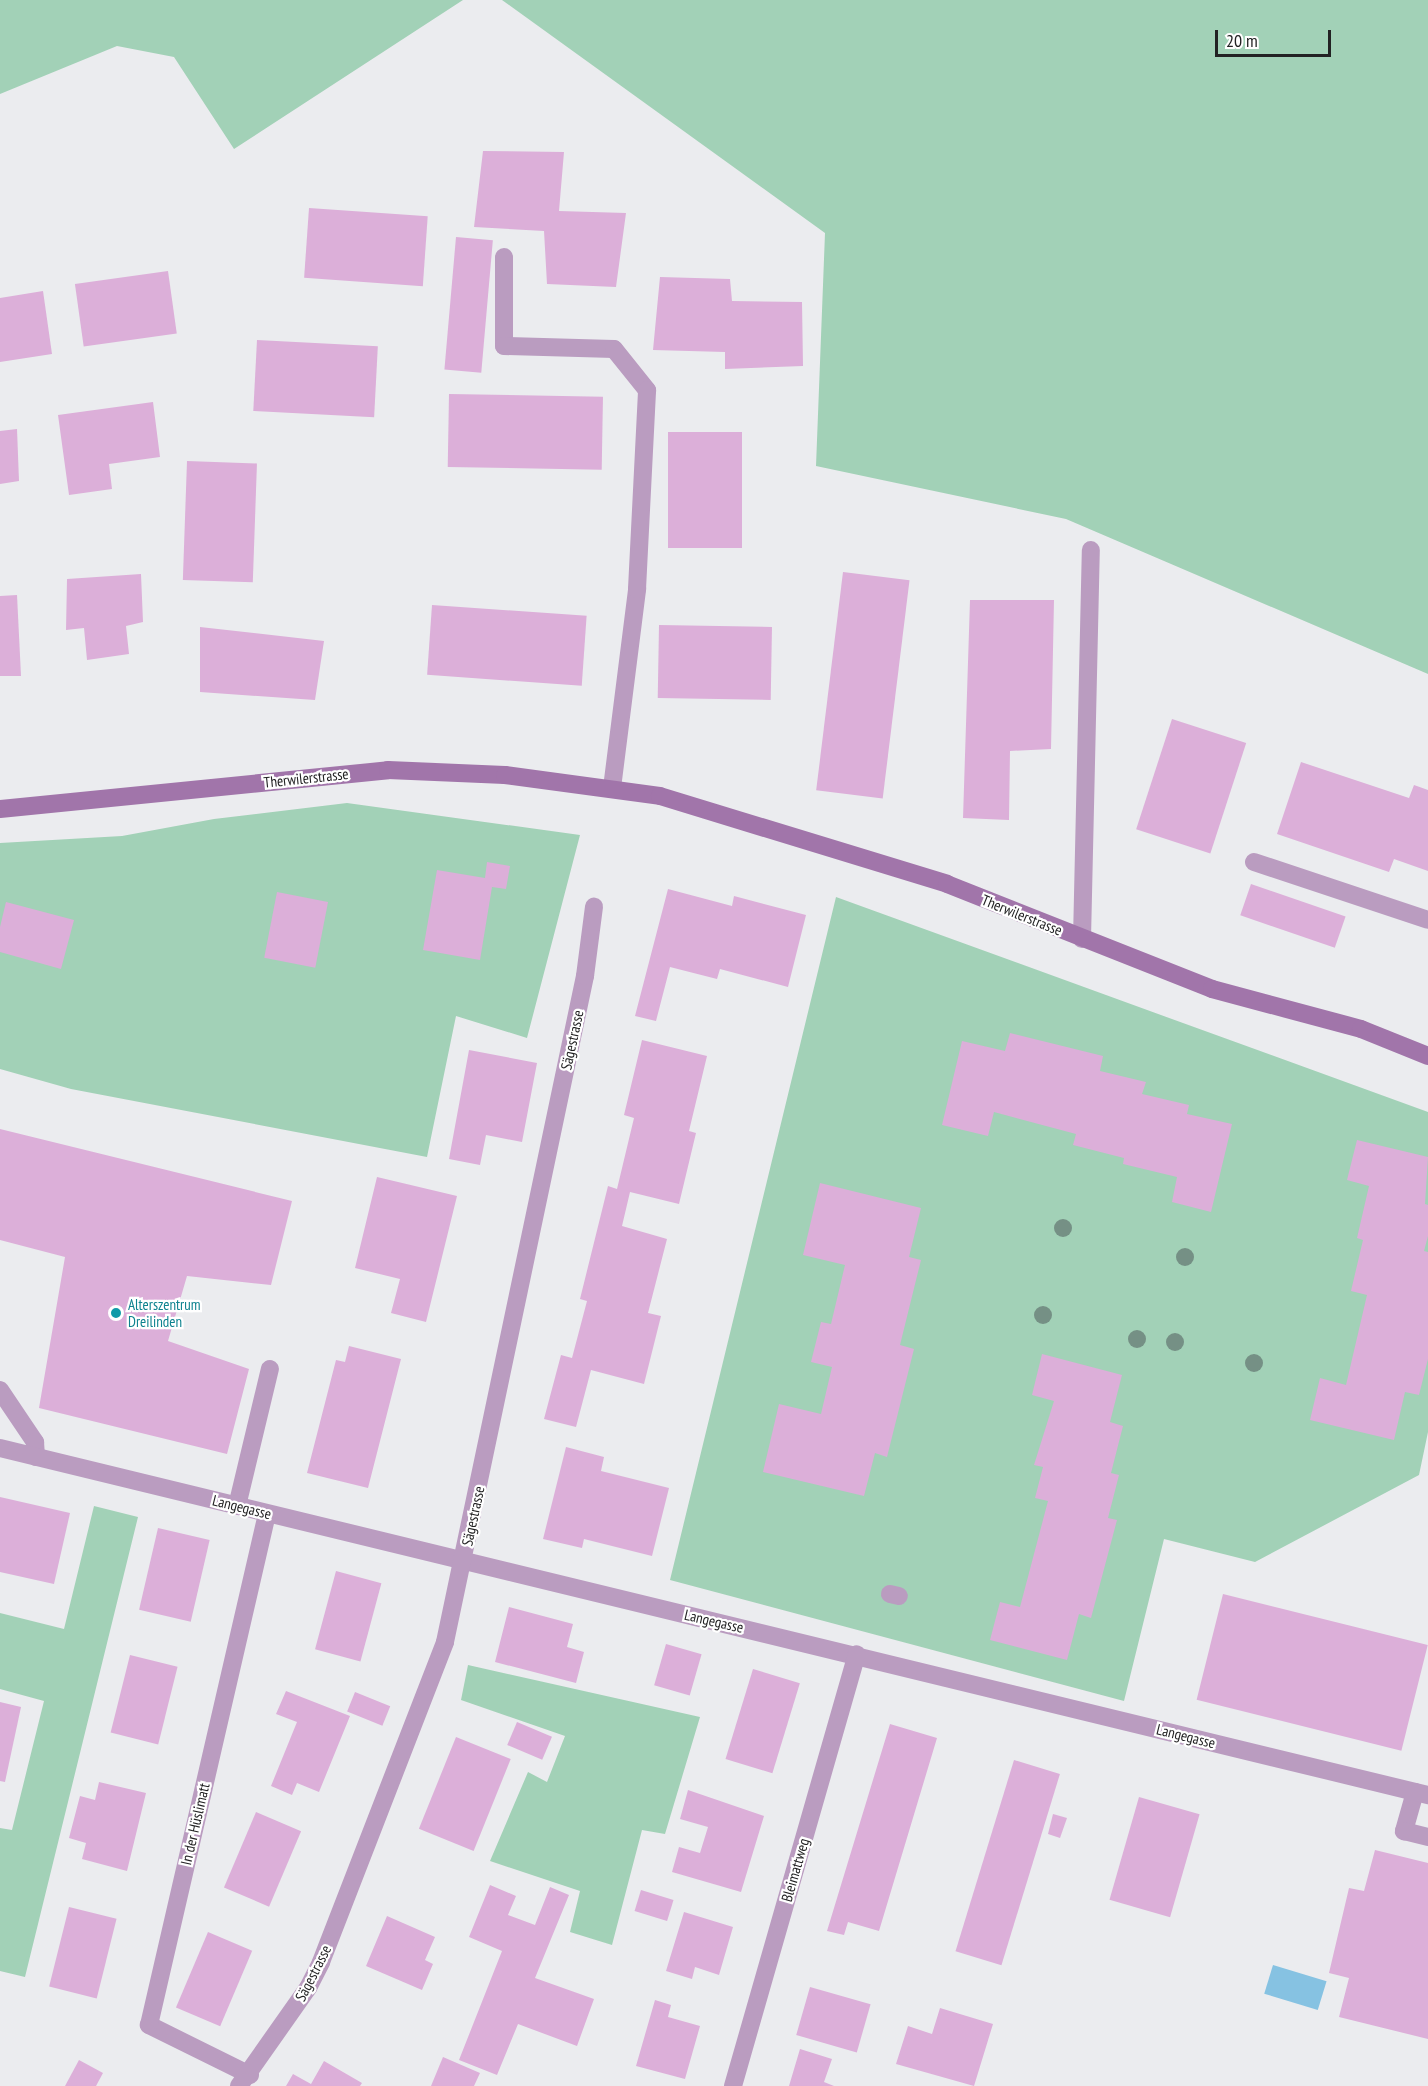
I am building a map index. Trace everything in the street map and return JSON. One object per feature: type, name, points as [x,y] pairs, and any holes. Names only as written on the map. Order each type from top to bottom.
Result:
[{"type":"main road","name":"Therwilerstrasse","points":[[0,808],[388,770],[506,775],[660,796],[798,835],[946,884],[1212,989],[1361,1029],[1428,1056]]},
{"type":"street","points":[[504,257],[504,346],[614,349],[647,390],[637,590],[612,788]]},
{"type":"street","points":[[1082,939],[1091,550]]},
{"type":"street","points":[[1254,862],[1428,920]]},
{"type":"street","name":"Sägestrasse","points":[[244,2080],[321,1962],[431,1685],[464,1562],[585,976],[594,907]]},
{"type":"street","points":[[237,1506],[270,1369]]},
{"type":"street","points":[[0,1390],[35,1442],[36,1457]]},
{"type":"street","name":"Langegasse","points":[[0,1448],[464,1562],[857,1654],[1422,1794]]},
{"type":"street","name":"In der Hüslimatt","points":[[244,2080],[148,2025],[267,1514]]},
{"type":"street","name":"Bleimattweg","points":[[733,2086],[857,1654]]},
{"type":"street","points":[[1422,1794],[1404,1831],[1428,1837]]},
{"type":"green space","points":[[0,0],[463,0],[234,149],[174,57],[117,46],[0,94]]},
{"type":"green space","points":[[502,0],[1428,0],[1428,674],[1066,519],[816,466],[825,233]]},
{"type":"green space","points":[[347,803],[580,835],[527,1038],[456,1016],[427,1157],[71,1089],[0,1069],[0,843],[122,836],[214,819]]},
{"type":"green space","points":[[836,897],[1428,1112],[1428,1432],[1419,1475],[1255,1562],[1164,1539],[1124,1701],[670,1580]]},
{"type":"green space","points":[[94,1506],[138,1517],[25,1977],[0,1971],[0,1828],[12,1830],[44,1701],[0,1689],[0,1613],[64,1629]]},
{"type":"green space","points":[[468,1665],[700,1717],[665,1834],[642,1830],[612,1945],[570,1932],[580,1891],[490,1861],[528,1772],[547,1782],[565,1736],[461,1700]]},
{"type":"water","points":[[1273,1965],[1327,1981],[1318,2010],[1264,1994]]},
{"type":"building","points":[[483,151],[564,152],[559,211],[626,213],[616,287],[547,284],[544,231],[474,227]]},
{"type":"building","points":[[309,208],[428,216],[423,286],[304,278]]},
{"type":"building","points":[[456,237],[493,240],[481,373],[444,369]]},
{"type":"building","points":[[168,271],[177,333],[84,346],[75,284]]},
{"type":"building","points":[[660,277],[730,279],[732,301],[802,302],[803,366],[725,369],[725,352],[653,350]]},
{"type":"building","points":[[43,291],[52,354],[0,362],[0,298]]},
{"type":"building","points":[[257,340],[378,346],[374,417],[253,411]]},
{"type":"building","points":[[449,394],[603,397],[602,470],[448,467]]},
{"type":"building","points":[[153,402],[160,457],[109,464],[112,489],[69,495],[58,415]]},
{"type":"building","points":[[17,429],[19,481],[0,484],[0,431]]},
{"type":"building","points":[[668,432],[742,432],[742,548],[668,548]]},
{"type":"building","points":[[187,461],[257,463],[253,582],[183,580]]},
{"type":"building","points":[[843,572],[910,580],[883,799],[816,790]]},
{"type":"building","points":[[141,574],[143,622],[126,626],[129,654],[87,660],[84,628],[66,630],[67,579]]},
{"type":"building","points":[[17,595],[21,676],[0,676],[0,596]]},
{"type":"building","points":[[970,600],[1054,600],[1051,749],[1010,751],[1009,820],[963,818]]},
{"type":"building","points":[[432,605],[587,616],[582,686],[427,675]]},
{"type":"building","points":[[659,625],[772,627],[771,700],[658,698]]},
{"type":"building","points":[[200,627],[324,641],[315,700],[200,692]]},
{"type":"building","points":[[1172,719],[1246,743],[1210,853],[1136,829]]},
{"type":"building","points":[[1301,762],[1409,798],[1414,785],[1428,790],[1428,871],[1394,859],[1389,872],[1277,834]]},
{"type":"building","points":[[487,862],[510,866],[506,889],[492,887],[480,960],[423,950],[437,870],[485,878]]},
{"type":"building","points":[[1251,884],[1346,917],[1335,948],[1240,915]]},
{"type":"building","points":[[668,889],[732,906],[734,896],[806,915],[788,987],[720,969],[717,979],[670,967],[656,1021],[635,1016]]},
{"type":"building","points":[[277,892],[328,902],[315,968],[264,958]]},
{"type":"building","points":[[6,902],[74,920],[61,969],[0,952],[0,927]]},
{"type":"building","points":[[1010,1033],[1103,1056],[1100,1071],[1146,1082],[1142,1094],[1189,1105],[1187,1114],[1232,1124],[1211,1212],[1172,1202],[1177,1177],[1123,1164],[1124,1158],[1073,1145],[1076,1134],[994,1112],[988,1136],[942,1125],[962,1041],[1005,1051]]},
{"type":"building","points":[[642,1040],[707,1056],[689,1131],[696,1133],[679,1204],[630,1192],[622,1226],[667,1239],[648,1313],[661,1316],[644,1384],[591,1370],[576,1427],[544,1419],[561,1355],[572,1358],[587,1301],[580,1299],[608,1186],[617,1189],[634,1118],[624,1115]]},
{"type":"building","points":[[469,1050],[537,1063],[522,1142],[486,1135],[480,1165],[449,1159]]},
{"type":"building","name":"Alterszentrum Dreilinden","points":[[0,1129],[292,1201],[271,1285],[187,1276],[168,1341],[249,1369],[227,1454],[39,1408],[65,1257],[0,1240]]},
{"type":"building","points":[[1357,1140],[1428,1157],[1425,1204],[1428,1205],[1428,1236],[1424,1251],[1428,1252],[1428,1359],[1419,1395],[1405,1392],[1394,1440],[1310,1420],[1320,1378],[1346,1385],[1367,1295],[1351,1291],[1363,1240],[1357,1238],[1369,1186],[1347,1180]]},
{"type":"building","points":[[377,1177],[457,1196],[426,1322],[391,1313],[400,1279],[355,1268]]},
{"type":"building","points":[[820,1183],[921,1208],[909,1257],[921,1260],[900,1345],[914,1349],[887,1457],[875,1453],[864,1496],[763,1472],[779,1404],[821,1414],[832,1367],[811,1362],[821,1322],[831,1324],[845,1265],[803,1255]]},
{"type":"building","points":[[349,1346],[401,1359],[368,1488],[307,1473],[336,1360],[345,1362]]},
{"type":"building","points":[[1042,1354],[1122,1375],[1110,1422],[1123,1426],[1111,1473],[1119,1475],[1108,1518],[1117,1520],[1091,1618],[1079,1614],[1067,1660],[990,1640],[1000,1602],[1020,1607],[1048,1501],[1035,1498],[1043,1467],[1034,1465],[1054,1401],[1032,1395]]},
{"type":"building","points":[[566,1447],[604,1457],[601,1471],[669,1488],[652,1556],[584,1539],[582,1548],[543,1539]]},
{"type":"building","points":[[0,1497],[70,1513],[54,1584],[0,1572]]},
{"type":"building","points":[[158,1528],[210,1540],[191,1622],[139,1610]]},
{"type":"building","points":[[336,1571],[381,1583],[360,1661],[315,1649]]},
{"type":"building","points":[[1223,1594],[1428,1645],[1401,1751],[1197,1700]]},
{"type":"building","points":[[509,1607],[573,1624],[567,1647],[584,1652],[576,1683],[495,1662]]},
{"type":"building","points":[[666,1644],[702,1654],[690,1696],[654,1685]]},
{"type":"building","points":[[130,1655],[178,1667],[158,1744],[111,1733]]},
{"type":"building","points":[[753,1669],[800,1683],[772,1773],[726,1759]]},
{"type":"building","points":[[286,1691],[350,1716],[319,1792],[297,1783],[292,1795],[271,1786],[297,1722],[276,1714]]},
{"type":"building","points":[[355,1692],[390,1706],[382,1726],[347,1711]]},
{"type":"building","points":[[0,1702],[21,1707],[5,1782],[0,1781]]},
{"type":"building","points":[[517,1722],[552,1737],[542,1760],[507,1745]]},
{"type":"building","points":[[890,1724],[937,1738],[879,1931],[848,1922],[844,1935],[827,1931]]},
{"type":"building","points":[[456,1737],[511,1759],[474,1851],[419,1829]]},
{"type":"building","points":[[1014,1760],[1060,1774],[1001,1965],[956,1951]]},
{"type":"building","points":[[99,1782],[146,1793],[127,1871],[82,1859],[86,1843],[69,1838],[80,1796],[95,1800]]},
{"type":"building","points":[[688,1790],[764,1816],[741,1892],[672,1872],[679,1847],[700,1853],[708,1827],[680,1819]]},
{"type":"building","points":[[1139,1797],[1200,1814],[1170,1917],[1110,1900]]},
{"type":"building","points":[[256,1812],[301,1831],[269,1907],[224,1887]]},
{"type":"building","points":[[1053,1814],[1067,1818],[1060,1838],[1048,1834]]},
{"type":"building","points":[[1375,1850],[1428,1863],[1428,2039],[1339,2017],[1349,1978],[1329,1973],[1349,1888],[1364,1891]]},
{"type":"building","points":[[490,1885],[516,1896],[508,1915],[535,1925],[550,1887],[569,1895],[535,1978],[594,1999],[577,2046],[518,2024],[497,2075],[459,2060],[502,1951],[469,1937]]},
{"type":"building","points":[[641,1890],[674,1900],[667,1921],[635,1911]]},
{"type":"building","points":[[69,1907],[117,1919],[97,1998],[49,1987]]},
{"type":"building","points":[[684,1912],[733,1927],[719,1975],[695,1967],[692,1979],[666,1971]]},
{"type":"building","points":[[387,1916],[435,1937],[425,1960],[433,1964],[422,1990],[366,1966]]},
{"type":"building","points":[[208,1932],[252,1951],[220,2026],[176,2007]]},
{"type":"building","points":[[810,1987],[871,2004],[857,2052],[796,2035]]},
{"type":"building","points":[[655,2000],[671,2005],[668,2017],[700,2026],[685,2079],[636,2066]]},
{"type":"building","points":[[940,2008],[993,2024],[974,2086],[896,2064],[908,2026],[932,2034]]},
{"type":"building","points":[[800,2049],[832,2059],[824,2082],[834,2086],[789,2086]]},
{"type":"building","points":[[443,2057],[480,2073],[474,2086],[431,2086]]},
{"type":"building","points":[[79,2060],[103,2073],[96,2086],[65,2086]]},
{"type":"building","points":[[324,2061],[362,2083],[360,2086],[286,2086],[293,2074],[311,2084]]},
{"type":"place","name":"Alterszentrum Dreilinden","points":[[116,1313]]}]
